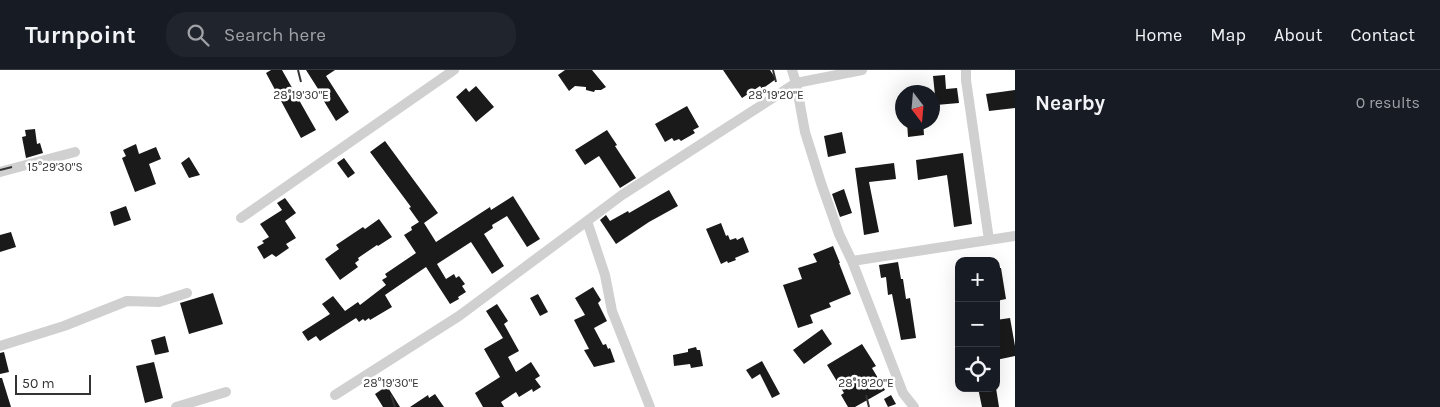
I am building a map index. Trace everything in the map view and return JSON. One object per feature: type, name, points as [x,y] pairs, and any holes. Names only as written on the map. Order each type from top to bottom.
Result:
[{"type":"street","points":[[241,218],[454,70]]},
{"type":"street","points":[[792,70],[805,132],[839,234],[852,261],[903,393],[914,407]]},
{"type":"street","points":[[335,395],[459,316],[622,195],[796,83],[862,70]]},
{"type":"street","points":[[958,70],[966,75],[989,240]]},
{"type":"street","points":[[0,172],[75,152]]},
{"type":"street","points":[[587,221],[605,275],[612,311],[650,407]]},
{"type":"street","points":[[852,261],[1015,236]]},
{"type":"street","points":[[0,346],[64,326],[127,301],[159,302],[187,293]]},
{"type":"street","points":[[176,407],[226,392]]},
{"type":"building","points":[[271,70],[282,70],[316,130],[301,138],[266,73]]},
{"type":"building","points":[[306,70],[335,70],[326,76],[349,112],[336,121]]},
{"type":"building","points":[[565,70],[592,70],[606,87],[594,92],[586,90],[586,87],[575,86],[569,91],[558,75]]},
{"type":"building","points":[[723,70],[770,70],[776,79],[762,89],[760,86],[742,98]]},
{"type":"building","points":[[945,75],[946,89],[957,88],[959,103],[940,105],[940,85],[934,85],[933,76]]},
{"type":"building","points":[[476,86],[494,107],[476,122],[456,97],[466,88],[469,92]]},
{"type":"building","points":[[1015,90],[1015,108],[989,111],[986,94]]},
{"type":"building","points":[[687,106],[699,127],[693,130],[695,133],[681,141],[679,139],[674,141],[672,138],[665,142],[655,124]]},
{"type":"building","points":[[35,129],[37,144],[40,143],[43,153],[26,158],[22,137],[26,136],[25,130]]},
{"type":"building","points":[[607,130],[636,178],[620,188],[599,156],[585,165],[575,150]]},
{"type":"building","points":[[908,130],[924,130],[924,135],[908,137]]},
{"type":"building","points":[[842,132],[846,153],[828,157],[824,136]]},
{"type":"building","points":[[385,141],[438,213],[424,223],[436,242],[490,207],[491,210],[513,196],[540,239],[527,247],[507,216],[492,225],[493,228],[484,234],[504,266],[492,274],[471,242],[437,264],[446,279],[454,274],[456,278],[459,276],[465,284],[462,286],[466,292],[458,297],[459,299],[450,304],[426,267],[385,295],[392,307],[370,320],[369,318],[365,321],[363,319],[359,322],[356,318],[320,341],[316,336],[308,341],[302,332],[330,314],[322,304],[333,296],[345,311],[358,302],[360,305],[386,285],[382,280],[387,277],[385,274],[416,253],[404,235],[419,222],[409,208],[411,207],[370,152]]},
{"type":"building","points":[[136,144],[139,154],[156,147],[161,159],[149,164],[156,184],[135,192],[122,158],[126,156],[123,150]]},
{"type":"building","points":[[963,153],[972,224],[954,227],[947,175],[918,180],[916,160]]},
{"type":"building","points":[[189,157],[200,175],[189,178],[181,163]]},
{"type":"building","points":[[344,158],[355,173],[348,178],[337,163]]},
{"type":"building","points":[[894,163],[896,179],[869,182],[879,232],[864,235],[855,168]]},
{"type":"building","points":[[844,189],[852,213],[840,217],[832,194]]},
{"type":"building","points":[[669,190],[678,206],[649,222],[616,244],[600,220],[606,215],[610,221],[628,211],[629,213]]},
{"type":"building","points":[[285,198],[296,213],[285,221],[296,238],[286,244],[289,248],[276,257],[272,254],[264,259],[257,247],[269,237],[260,224],[282,210],[277,203]]},
{"type":"building","points":[[126,206],[131,220],[114,226],[110,212]]},
{"type":"building","points":[[379,219],[392,237],[358,258],[359,260],[355,263],[358,267],[340,280],[325,259],[339,249],[336,245]]},
{"type":"building","points":[[721,223],[726,236],[728,235],[730,240],[736,238],[737,240],[743,237],[749,252],[735,258],[736,260],[721,264],[706,229]]},
{"type":"building","points":[[11,232],[16,247],[0,252],[0,235]]},
{"type":"building","points":[[833,246],[851,294],[829,303],[831,307],[810,315],[813,323],[798,328],[783,285],[802,279],[798,268],[817,262],[813,254]]},
{"type":"building","points":[[898,262],[906,299],[910,298],[916,338],[901,340],[892,294],[888,295],[886,277],[881,278],[879,265]]},
{"type":"building","points":[[1000,268],[1001,268],[1006,299],[1000,300]]},
{"type":"building","points":[[593,287],[601,300],[598,303],[607,321],[594,328],[603,345],[606,344],[608,349],[610,348],[615,362],[594,367],[584,350],[589,349],[574,320],[585,315],[575,298]]},
{"type":"building","points":[[213,293],[223,324],[189,334],[180,303]]},
{"type":"building","points":[[538,294],[548,312],[540,316],[530,298]]},
{"type":"building","points":[[497,304],[508,321],[504,324],[519,351],[508,357],[516,372],[531,362],[540,376],[535,379],[541,387],[533,392],[532,389],[519,397],[516,392],[501,402],[504,407],[483,407],[475,393],[500,377],[484,349],[503,338],[486,311]]},
{"type":"building","points":[[1010,318],[1015,356],[1000,359],[1000,347],[1000,319]]},
{"type":"building","points":[[822,329],[832,344],[804,364],[793,350]]},
{"type":"building","points":[[165,336],[169,352],[155,355],[151,340]]},
{"type":"building","points":[[862,344],[876,366],[872,368],[885,390],[855,407],[848,407],[841,395],[844,393],[827,365]]},
{"type":"building","points":[[696,347],[697,350],[700,350],[703,366],[691,368],[690,364],[674,366],[673,355],[688,352],[688,349]]},
{"type":"building","points":[[4,352],[9,372],[0,374],[0,353]]},
{"type":"building","points":[[762,361],[780,394],[772,398],[760,374],[752,379],[746,370]]},
{"type":"building","points":[[154,362],[163,398],[145,403],[136,366]]},
{"type":"building","points":[[0,378],[2,378],[11,407],[0,407]]},
{"type":"building","points":[[387,386],[400,407],[383,407],[375,394]]},
{"type":"building","points":[[979,392],[997,392],[999,407],[982,407]]},
{"type":"building","points":[[435,394],[444,407],[410,407],[428,395],[429,398]]},
{"type":"building","points":[[891,395],[896,404],[888,407],[884,399]]}]
